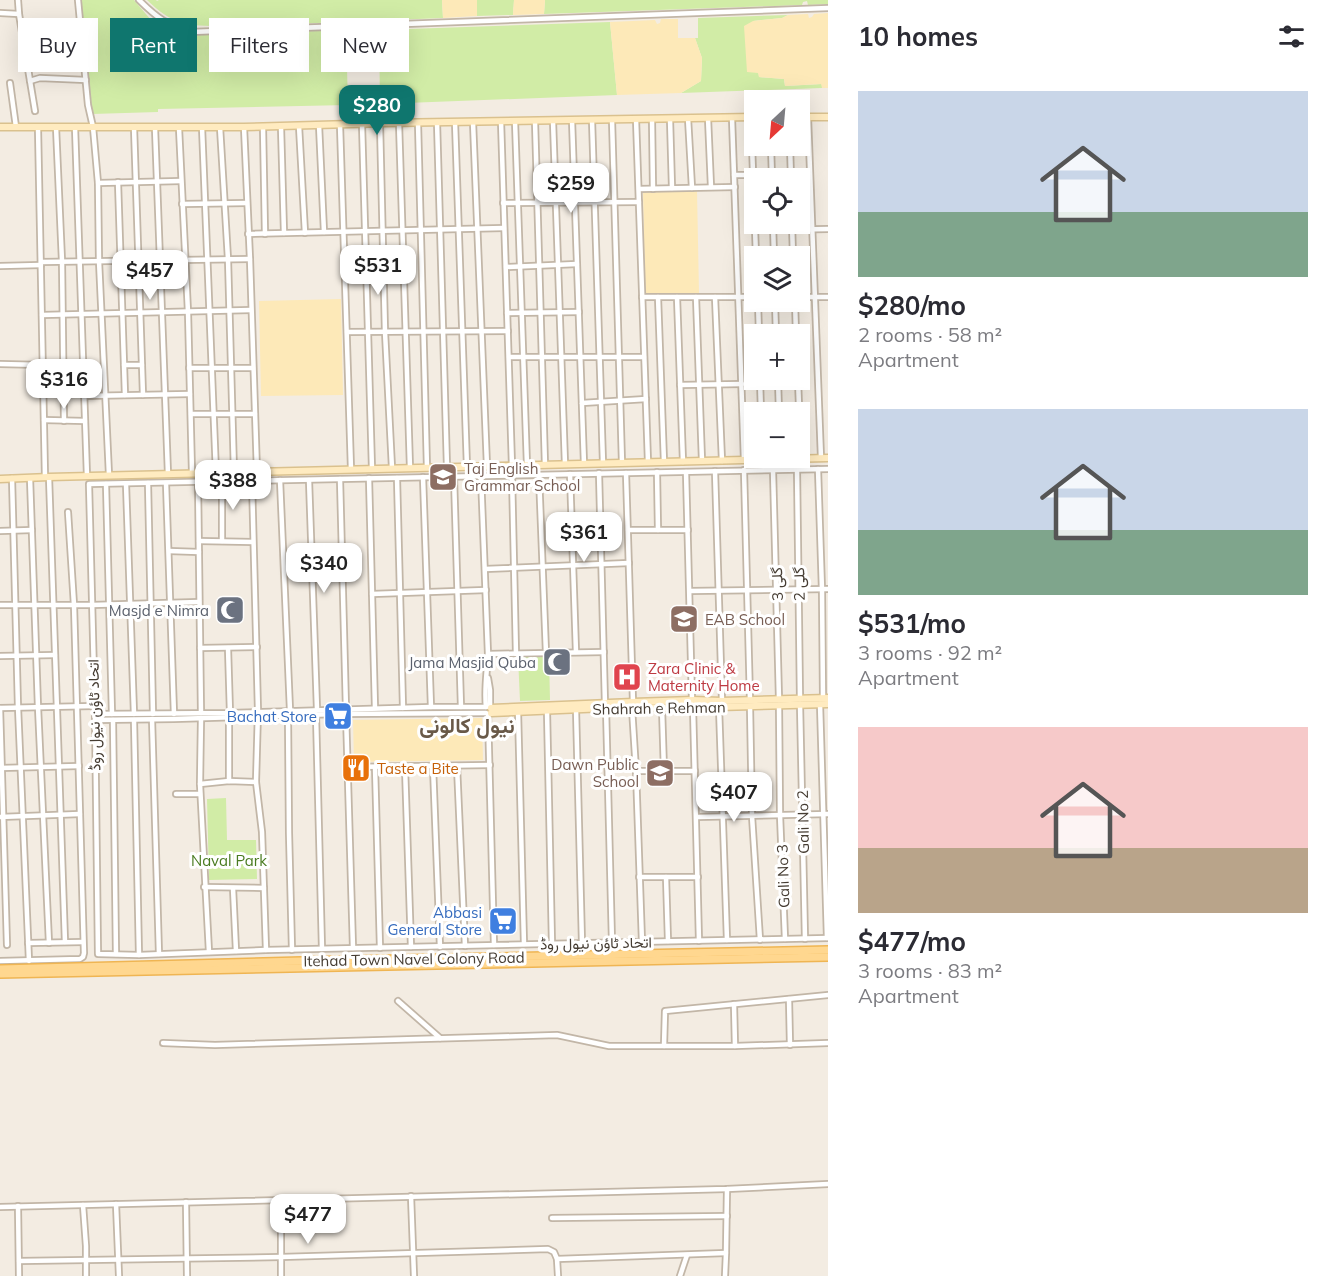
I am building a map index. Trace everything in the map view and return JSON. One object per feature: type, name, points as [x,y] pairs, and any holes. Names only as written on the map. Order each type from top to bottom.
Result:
[{"type":"main road","name":"Itehad Town Navel Colony Road","points":[[0,974],[828,950]]},
{"type":"main road","name":"Itehad Town Navel Colony Road","points":[[0,969],[828,957]]},
{"type":"street","points":[[18,0],[20,18]]},
{"type":"street","points":[[78,0],[80,18]]},
{"type":"street","points":[[139,0],[154,15],[173,27],[191,32],[828,8]]},
{"type":"street","points":[[0,13],[19,14]]},
{"type":"street","points":[[28,72],[35,111]]},
{"type":"street","points":[[85,72],[98,183],[104,396],[109,475]]},
{"type":"street","points":[[30,81],[40,78],[86,80]]},
{"type":"street","points":[[10,83],[16,127]]},
{"type":"street","points":[[0,127],[244,128],[437,122],[744,117]]},
{"type":"street","points":[[810,117],[828,117]]},
{"type":"street","points":[[688,118],[692,188]]},
{"type":"street","points":[[708,118],[711,187]]},
{"type":"street","points":[[0,479],[744,460],[732,118]]},
{"type":"street","points":[[636,119],[648,462]]},
{"type":"street","points":[[652,119],[653,189]]},
{"type":"street","points":[[670,119],[672,188]]},
{"type":"street","points":[[572,120],[584,464]]},
{"type":"street","points":[[592,120],[603,463]]},
{"type":"street","points":[[612,120],[622,463]]},
{"type":"street","points":[[501,121],[512,466]]},
{"type":"street","points":[[515,121],[527,465]]},
{"type":"street","points":[[535,121],[545,465]]},
{"type":"street","points":[[553,121],[565,464]]},
{"type":"street","points":[[437,122],[447,467]]},
{"type":"street","points":[[455,122],[467,467]]},
{"type":"street","points":[[473,122],[487,466]]},
{"type":"street","points":[[399,123],[410,468]]},
{"type":"street","points":[[418,123],[427,468]]},
{"type":"street","points":[[362,124],[372,469]]},
{"type":"street","points":[[380,124],[385,332],[392,468]]},
{"type":"street","points":[[319,125],[324,232]]},
{"type":"street","points":[[340,125],[351,470]]},
{"type":"street","points":[[299,126],[304,233]]},
{"type":"street","points":[[75,127],[87,476]]},
{"type":"street","points":[[135,127],[143,395]]},
{"type":"street","points":[[202,127],[216,473]]},
{"type":"street","points":[[220,127],[228,259],[234,472]]},
{"type":"street","points":[[263,127],[265,234]]},
{"type":"street","points":[[281,127],[284,233]]},
{"type":"street","points":[[38,128],[42,364],[55,655],[64,942]]},
{"type":"street","points":[[56,128],[62,261],[64,421]]},
{"type":"street","points":[[155,128],[168,474]]},
{"type":"street","points":[[178,128],[188,312],[192,473]]},
{"type":"street","points":[[244,128],[257,472]]},
{"type":"street","points":[[809,156],[825,458],[810,459]]},
{"type":"street","points":[[734,175],[744,175]]},
{"type":"street","points":[[98,183],[181,181]]},
{"type":"street","points":[[118,182],[125,395]]},
{"type":"street","points":[[639,189],[735,187]]},
{"type":"street","points":[[503,203],[639,202]]},
{"type":"street","points":[[182,204],[247,203]]},
{"type":"street","points":[[248,234],[504,228]]},
{"type":"street","points":[[812,230],[828,230]]},
{"type":"street","points":[[0,266],[62,261],[250,259]]},
{"type":"street","points":[[506,267],[577,264]]},
{"type":"street","points":[[642,297],[744,297]]},
{"type":"street","points":[[658,297],[664,462]]},
{"type":"street","points":[[677,297],[683,462]]},
{"type":"street","points":[[696,297],[702,461]]},
{"type":"street","points":[[715,297],[722,460]]},
{"type":"street","points":[[810,297],[828,297]]},
{"type":"street","points":[[42,315],[251,310]]},
{"type":"street","points":[[507,313],[579,312]]},
{"type":"street","points":[[347,332],[508,332]]},
{"type":"street","points":[[509,357],[644,357]]},
{"type":"street","points":[[0,364],[42,364]]},
{"type":"street","points":[[124,365],[142,365]]},
{"type":"street","points":[[189,368],[253,368]]},
{"type":"street","points":[[680,384],[742,384]]},
{"type":"street","points":[[84,396],[190,394]]},
{"type":"street","points":[[582,403],[646,399]]},
{"type":"street","points":[[191,414],[255,414]]},
{"type":"street","points":[[44,420],[85,421]]},
{"type":"street","name":"گلی 2","points":[[797,469],[800,701]]},
{"type":"street","name":"گلی 2","points":[[818,469],[825,590],[828,938]]},
{"type":"street","points":[[116,954],[106,484],[828,469]]},
{"type":"street","points":[[744,470],[752,816],[760,940]]},
{"type":"street","name":"گلی 3","points":[[773,470],[779,702]]},
{"type":"street","points":[[716,471],[722,816],[727,940]]},
{"type":"street","points":[[657,472],[658,530]]},
{"type":"street","points":[[686,472],[699,940]]},
{"type":"street","points":[[626,473],[642,942]]},
{"type":"street","points":[[570,474],[576,652]]},
{"type":"street","points":[[599,474],[612,942]]},
{"type":"street","points":[[512,475],[516,654]]},
{"type":"street","points":[[539,475],[546,653]]},
{"type":"street","points":[[481,476],[490,690],[488,710],[494,945]]},
{"type":"street","points":[[423,477],[431,707]]},
{"type":"street","points":[[454,477],[461,707]]},
{"type":"street","points":[[12,478],[18,707],[29,960]]},
{"type":"street","points":[[30,478],[49,943]]},
{"type":"street","points":[[369,478],[375,708]]},
{"type":"street","points":[[397,478],[403,708]]},
{"type":"street","points":[[340,479],[353,948]]},
{"type":"street","points":[[280,480],[289,713],[292,950]]},
{"type":"street","points":[[309,480],[322,949]]},
{"type":"street","points":[[252,481],[258,714],[256,782],[262,832],[266,950]]},
{"type":"street","points":[[198,482],[200,794],[209,952]]},
{"type":"street","points":[[222,482],[222,541]]},
{"type":"street","points":[[148,483],[159,954]]},
{"type":"street","points":[[166,483],[174,714]]},
{"type":"street","name":"اتحاد ٹاؤن نیول روڈ","points":[[106,484],[89,484],[98,954],[139,955],[266,950],[828,938]]},
{"type":"street","points":[[126,484],[139,955]]},
{"type":"street","points":[[0,961],[80,959],[84,953],[74,605],[68,512]]},
{"type":"street","points":[[0,531],[32,530]]},
{"type":"street","points":[[628,530],[688,530]]},
{"type":"street","points":[[199,541],[254,542]]},
{"type":"street","points":[[169,552],[199,552]]},
{"type":"street","points":[[485,569],[629,563]]},
{"type":"street","points":[[690,591],[825,590]]},
{"type":"street","points":[[372,594],[486,591]]},
{"type":"street","points":[[0,605],[199,602]]},
{"type":"street","points":[[200,648],[257,647]]},
{"type":"street","points":[[228,648],[229,781]]},
{"type":"street","points":[[488,654],[604,652]]},
{"type":"street","points":[[0,656],[55,655]]},
{"type":"street","name":"Gali No 2","points":[[800,701],[806,939]]},
{"type":"street","name":"Shahrah e Rehman","points":[[488,710],[825,701]]},
{"type":"street","name":"Gali No 3","points":[[779,702],[780,816],[785,939]]},
{"type":"street","name":"Shahrah e Rehman","points":[[633,705],[662,708],[693,704]]},
{"type":"street","points":[[7,945],[0,708],[94,706]]},
{"type":"street","name":"Shahrah e Rehman","points":[[488,710],[547,711],[605,706]]},
{"type":"street","points":[[346,711],[431,707],[488,710]]},
{"type":"street","points":[[662,708],[664,771]]},
{"type":"street","points":[[95,717],[488,710]]},
{"type":"street","points":[[576,710],[582,943]]},
{"type":"street","points":[[518,711],[524,945]]},
{"type":"street","points":[[547,711],[552,944]]},
{"type":"street","points":[[153,717],[174,714],[201,716]]},
{"type":"street","points":[[348,768],[490,765]]},
{"type":"street","points":[[1,768],[79,766]]},
{"type":"street","points":[[405,766],[411,947]]},
{"type":"street","points":[[433,766],[440,946]]},
{"type":"street","points":[[457,766],[465,946]]},
{"type":"street","points":[[375,767],[380,948]]},
{"type":"street","points":[[636,771],[695,771]]},
{"type":"street","points":[[200,784],[229,781],[256,782]]},
{"type":"street","points":[[176,794],[200,794]]},
{"type":"street","points":[[2,817],[80,814]]},
{"type":"street","points":[[696,817],[826,814]]},
{"type":"street","points":[[639,877],[698,877]]},
{"type":"street","points":[[666,877],[668,941]]},
{"type":"street","points":[[204,887],[264,888]]},
{"type":"street","points":[[233,888],[236,951]]},
{"type":"street","points":[[28,943],[83,942]]},
{"type":"street","points":[[664,1046],[665,1011],[828,995]]},
{"type":"street","points":[[789,999],[790,1045]]},
{"type":"street","points":[[398,1001],[440,1038]]},
{"type":"street","points":[[734,1004],[735,1046]]},
{"type":"street","points":[[163,1043],[215,1045],[557,1035],[609,1046],[828,1043]]},
{"type":"street","points":[[0,1207],[727,1189],[828,1184]]},
{"type":"street","points":[[724,1276],[727,1189]]},
{"type":"street","points":[[411,1196],[414,1276]]},
{"type":"street","points":[[281,1200],[281,1276]]},
{"type":"street","points":[[186,1202],[187,1276]]},
{"type":"street","points":[[116,1204],[119,1276]]},
{"type":"street","points":[[82,1205],[86,1276]]},
{"type":"street","points":[[18,1206],[19,1276]]},
{"type":"street","points":[[552,1218],[727,1216]]},
{"type":"street","points":[[19,1261],[281,1257],[548,1249],[554,1252],[557,1259],[558,1276]]},
{"type":"street","points":[[557,1259],[726,1253]]},
{"type":"street","points":[[680,1276],[687,1255]]},
{"type":"green space","points":[[81,0],[134,0],[149,18],[110,18],[110,72],[197,72],[197,35],[209,35],[209,72],[309,72],[309,31],[321,31],[321,72],[347,72],[348,105],[158,109],[158,112],[92,114],[88,72],[98,72],[98,18],[83,18]]},
{"type":"green space","points":[[147,0],[442,0],[443,18],[321,18],[321,23],[309,23],[309,18],[209,18],[209,26],[206,26],[197,25],[197,18],[171,18]]},
{"type":"green space","points":[[477,0],[514,0],[513,15],[477,16]]},
{"type":"green space","points":[[545,0],[828,0],[828,4],[808,5],[807,1],[802,5],[544,14]]},
{"type":"green space","points":[[788,15],[782,18],[753,21],[759,77],[784,79],[785,86],[822,84],[822,88],[681,93],[701,81],[702,58],[695,38],[698,38],[698,18]]},
{"type":"green space","points":[[610,22],[617,95],[380,104],[380,72],[409,72],[409,29]]},
{"type":"green space","points":[[518,657],[549,657],[550,700],[520,701]]},
{"type":"green space","name":"Naval Park","points":[[226,798],[227,840],[256,840],[257,879],[209,880],[207,799]]},
{"type":"sand","points":[[442,0],[477,0],[477,16],[443,18]]},
{"type":"sand","points":[[514,0],[545,0],[544,14],[513,15]]},
{"type":"sand","points":[[828,13],[828,88],[822,88],[821,84],[785,86],[784,79],[759,77],[758,73],[747,72],[744,26],[753,21],[782,18],[788,15],[808,14],[809,18],[814,14]]},
{"type":"sand","points":[[661,19],[678,19],[678,38],[695,38],[702,58],[701,81],[681,93],[617,95],[610,22],[655,20],[657,24]]},
{"type":"sand","points":[[643,191],[697,191],[699,293],[645,294]]},
{"type":"sand","points":[[341,299],[343,395],[261,396],[259,301]]},
{"type":"sand","points":[[482,718],[483,760],[354,762],[353,720]]},
{"type":"place","name":"Taj English Grammar School","points":[[443,477]]},
{"type":"place","name":"Masjd e Nimra","points":[[230,610]]},
{"type":"place","name":"EAB School","points":[[684,619]]},
{"type":"place","name":"Jama Masjid Quba","points":[[557,662]]},
{"type":"place","name":"Zara Clinic & Maternity Home","points":[[627,677]]},
{"type":"place","name":"Bachat Store","points":[[338,716]]},
{"type":"place","name":"Taste a Bite","points":[[356,768]]},
{"type":"place","name":"Dawn Public School","points":[[660,773]]},
{"type":"place","name":"Abbasi General Store","points":[[503,921]]},
{"type":"district","name":"نیول کالونی","points":[[467,725]]}]
